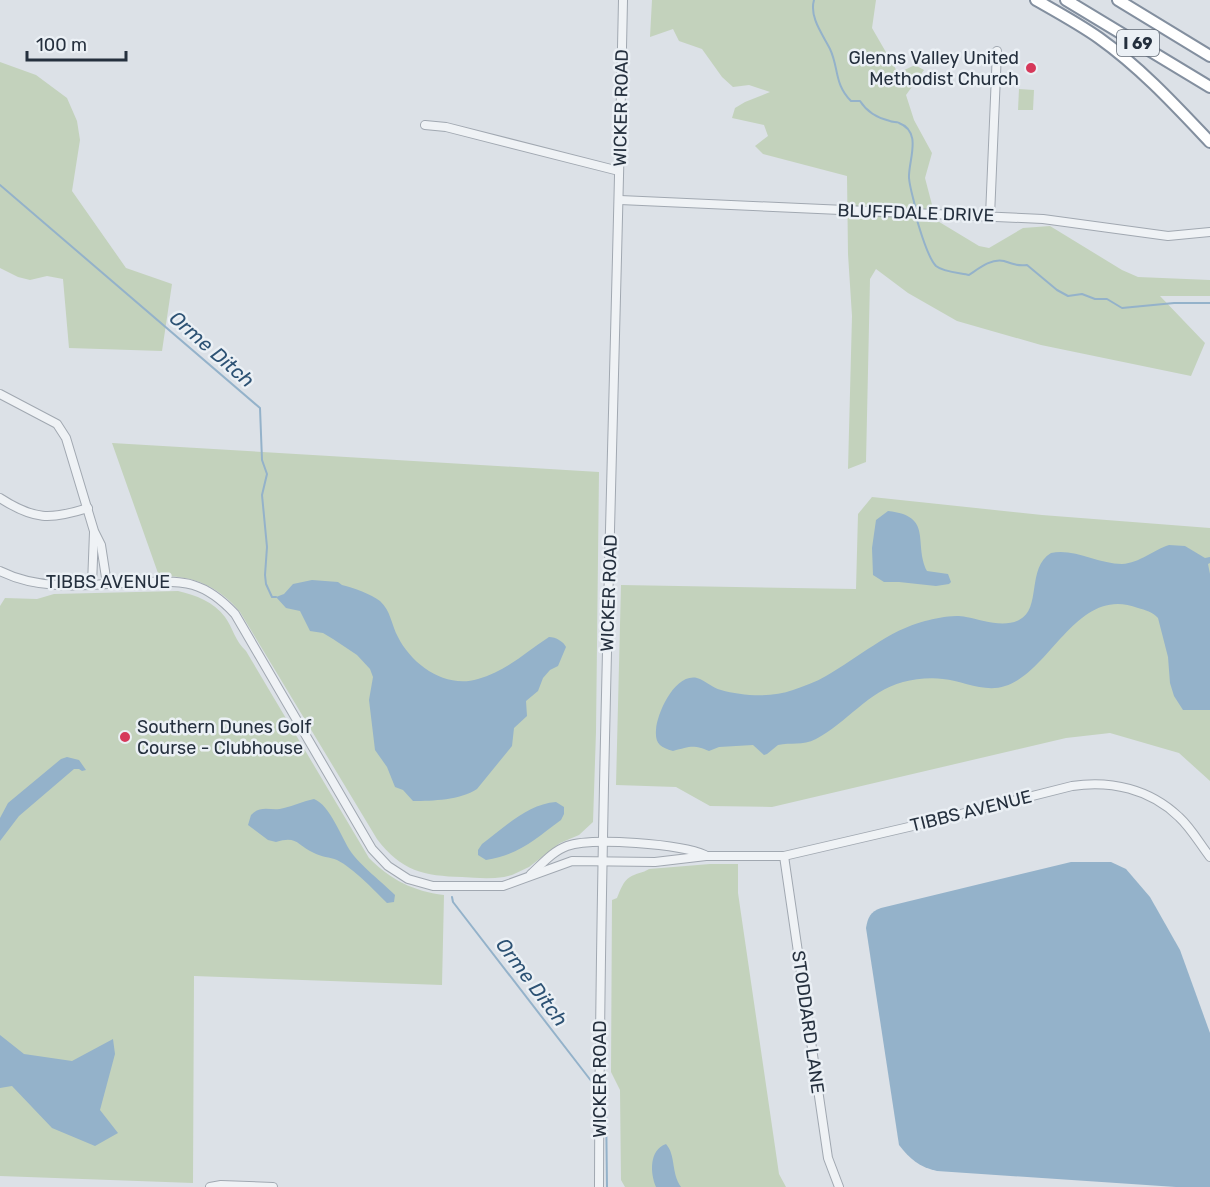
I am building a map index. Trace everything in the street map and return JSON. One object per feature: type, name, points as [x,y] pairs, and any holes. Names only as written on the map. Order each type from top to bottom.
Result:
[{"type":"highway","points":[[1036,0],[1072,21],[1118,53],[1159,88],[1210,142]]},
{"type":"highway","name":"I 69","points":[[1066,0],[1210,87]]},
{"type":"highway","name":"I 69","points":[[1118,0],[1210,56]]},
{"type":"street","name":"WICKER ROAD","points":[[599,1187],[601,862],[620,200],[623,0]]},
{"type":"street","points":[[990,216],[997,51]]},
{"type":"street","points":[[425,125],[446,127],[619,171]]},
{"type":"street","name":"BLUFFDALE DRIVE","points":[[620,200],[990,216],[1077,223],[1146,234],[1192,235],[1210,232]]},
{"type":"street","points":[[0,394],[57,424],[66,438],[94,531],[101,546],[107,584]]},
{"type":"street","points":[[0,498],[15,507],[44,517],[62,516],[88,508]]},
{"type":"street","points":[[92,585],[94,531]]},
{"type":"street","name":"TIBBS AVENUE","points":[[0,571],[52,585],[181,582],[204,589],[226,605],[235,614],[279,687],[372,849],[388,866],[408,879],[433,886],[503,886],[572,861],[655,862],[706,856],[784,856],[1072,786],[1090,784],[1115,785],[1136,790],[1167,806],[1180,818],[1210,858]]},
{"type":"street","name":"TIBBS AVENUE","points":[[527,878],[556,851],[585,842],[694,850],[706,856]]},
{"type":"street","name":"STODDARD LANE","points":[[784,856],[828,1158],[839,1187]]},
{"type":"street","points":[[210,1187],[221,1185],[273,1187]]},
{"type":"green space","points":[[652,0],[876,0],[872,28],[898,73],[915,65],[924,70],[906,95],[914,120],[932,153],[925,178],[936,220],[979,246],[989,248],[1023,228],[1050,226],[1122,270],[1138,277],[1210,280],[1210,296],[1160,296],[1205,343],[1191,376],[1041,345],[957,321],[908,293],[876,269],[870,279],[866,462],[848,469],[852,316],[847,176],[763,154],[755,146],[768,136],[764,125],[732,118],[735,108],[770,92],[749,85],[733,87],[722,77],[702,49],[679,41],[673,29],[650,37]]},
{"type":"green space","points":[[0,62],[36,75],[67,98],[77,121],[80,140],[72,191],[126,268],[172,284],[162,351],[69,348],[63,279],[47,276],[30,280],[0,268]]},
{"type":"green space","points":[[1019,89],[1034,90],[1033,110],[1018,110]]},
{"type":"green space","points":[[112,443],[599,472],[593,822],[579,835],[560,843],[529,867],[504,877],[436,875],[414,870],[395,858],[377,839],[240,612],[223,595],[204,584],[183,578],[159,576]]},
{"type":"green space","points":[[872,497],[1042,515],[1210,528],[1210,781],[1179,753],[1110,733],[1066,738],[772,807],[710,806],[676,787],[616,785],[621,585],[856,589],[858,514]]},
{"type":"green space","points":[[178,591],[204,600],[216,607],[225,617],[369,858],[403,883],[422,891],[444,895],[442,985],[194,976],[193,1183],[0,1176],[0,606],[5,598],[37,599],[54,594]]},
{"type":"green space","points":[[738,864],[738,893],[779,1174],[786,1187],[625,1187],[621,1180],[620,1090],[611,1072],[612,900],[617,898],[628,879],[649,869]]},
{"type":"water","points":[[888,511],[912,519],[920,532],[923,561],[927,571],[948,574],[951,582],[949,584],[936,586],[884,582],[873,575],[872,548],[876,520]]},
{"type":"water","points":[[1169,545],[1185,546],[1205,558],[1210,557],[1208,564],[1210,574],[1210,710],[1183,710],[1174,696],[1170,683],[1168,657],[1158,618],[1146,610],[1117,604],[1098,608],[1081,618],[1037,665],[1021,678],[1005,686],[990,688],[933,678],[903,682],[879,692],[838,725],[816,739],[778,745],[764,755],[753,745],[719,747],[709,751],[691,747],[673,751],[658,742],[657,723],[664,705],[675,688],[689,678],[697,678],[718,689],[738,694],[785,693],[822,678],[886,638],[912,625],[956,616],[999,623],[1019,620],[1026,615],[1030,607],[1039,568],[1043,560],[1051,553],[1077,554],[1104,562],[1122,564],[1135,561]]},
{"type":"water","points":[[312,580],[338,582],[380,601],[389,613],[398,637],[412,657],[431,672],[454,681],[478,679],[497,672],[549,637],[565,645],[558,666],[550,670],[543,678],[538,691],[526,701],[527,716],[514,728],[512,746],[477,789],[455,798],[413,801],[403,790],[395,787],[387,767],[375,750],[369,700],[373,677],[370,669],[357,655],[333,639],[323,633],[310,631],[300,611],[286,608],[276,597],[284,594],[293,584]]},
{"type":"water","points":[[67,757],[79,760],[86,770],[74,769],[19,816],[0,841],[0,818],[8,803],[61,759]]},
{"type":"water","points":[[314,799],[320,802],[330,814],[355,857],[395,895],[394,902],[387,903],[356,873],[337,860],[308,850],[293,840],[276,842],[268,840],[248,825],[251,815],[259,810],[280,809]]},
{"type":"water","points":[[556,802],[564,807],[561,820],[535,840],[498,858],[486,860],[478,855],[482,844],[516,818],[535,807]]},
{"type":"water","points":[[1071,862],[1111,862],[1126,869],[1150,897],[1180,950],[1210,1033],[1210,1187],[1176,1187],[937,1171],[915,1162],[899,1145],[866,928],[870,915],[881,908]]},
{"type":"water","points":[[0,1035],[24,1054],[72,1061],[113,1039],[115,1054],[100,1110],[118,1133],[95,1146],[52,1128],[12,1086],[0,1088]]},
{"type":"water","points":[[666,1144],[681,1187],[656,1187],[652,1163],[656,1151]]},
{"type":"waterway","points":[[814,0],[815,19],[830,49],[839,82],[846,95],[851,101],[860,101],[869,111],[899,123],[911,133],[913,148],[909,178],[916,211]]},
{"type":"waterway","name":"Orme Ditch","points":[[0,185],[260,408],[262,460],[267,474],[262,495],[267,547],[265,575],[272,597],[276,597]]},
{"type":"waterway","points":[[916,217],[933,262],[939,268],[947,271],[969,275],[999,260],[1027,265],[1057,290],[1068,296],[1082,294],[1095,299],[1107,299],[1122,308],[1174,303],[1210,303]]},
{"type":"waterway","name":"Orme Ditch","points":[[452,897],[453,902],[592,1082]]},
{"type":"waterway","name":"Orme Ditch","points":[[606,1102],[607,1187]]},
{"type":"place","name":"Glenns Valley United Methodist Church","points":[[1031,68]]},
{"type":"place","name":"Southern Dunes Golf Course - Clubhouse","points":[[125,737]]}]
